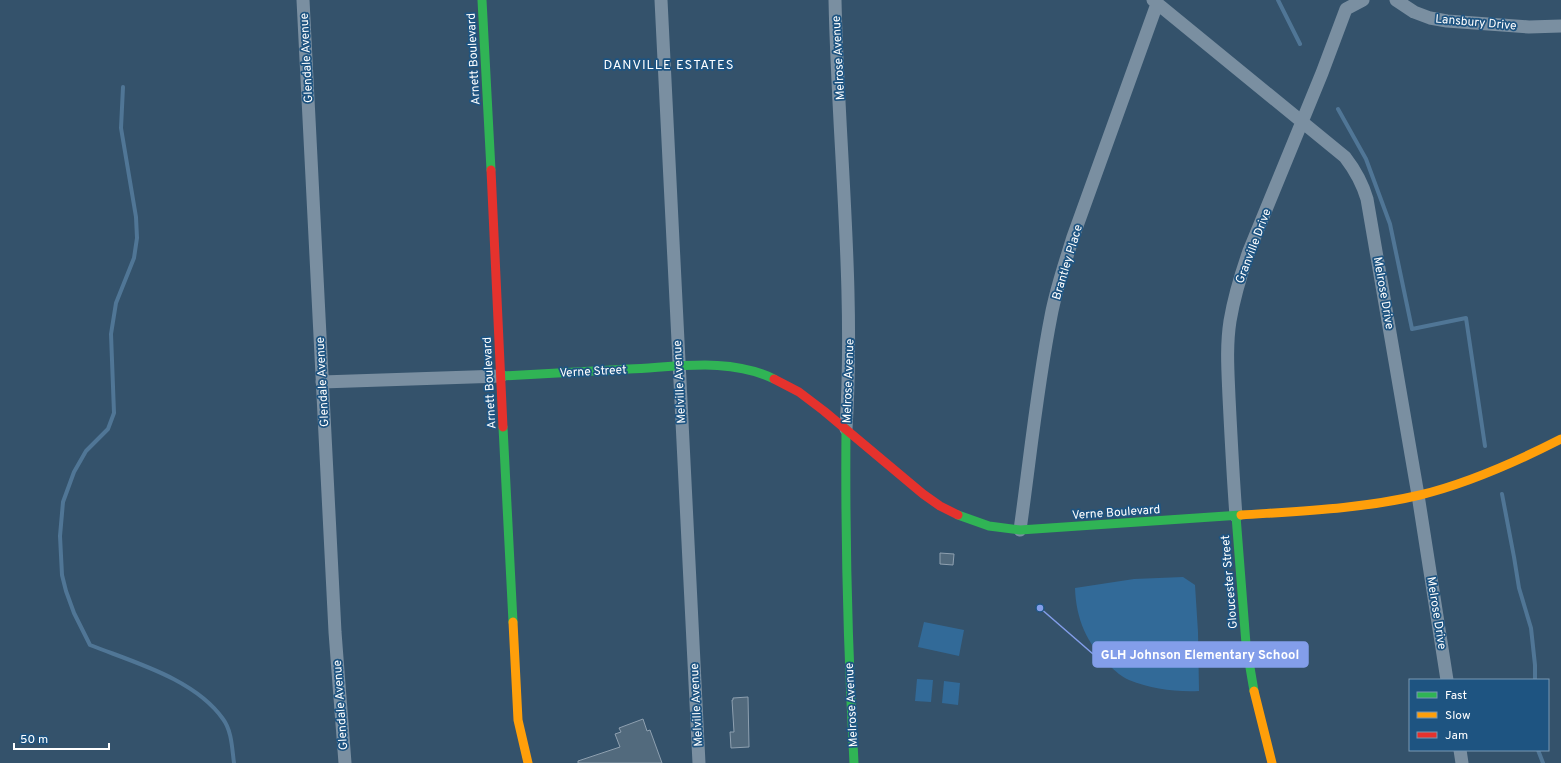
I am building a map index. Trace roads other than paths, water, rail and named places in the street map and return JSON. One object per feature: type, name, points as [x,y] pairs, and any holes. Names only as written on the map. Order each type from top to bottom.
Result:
[{"type":"street","name":"Glendale Avenue","points":[[304,0],[335,632],[344,763]]},
{"type":"street","name":"Arnett Boulevard","points":[[482,0],[518,720],[528,763]]},
{"type":"street","name":"Melville Avenue","points":[[661,0],[699,763]]},
{"type":"street","name":"Melrose Avenue","points":[[835,0],[849,298],[850,380],[846,429],[845,517],[849,669],[854,763]]},
{"type":"street","name":"Granville Drive","points":[[1236,516],[1232,465],[1228,359],[1230,323],[1239,278],[1347,4],[1363,0]]},
{"type":"street","name":"Lansbury Drive","points":[[1396,0],[1414,12],[1430,18],[1447,21],[1529,27],[1561,26]]},
{"type":"street","name":"Melrose Drive","points":[[1155,2],[1345,157],[1362,183],[1387,309],[1447,679]]},
{"type":"street","name":"Brantley Place","points":[[1020,530],[1042,369],[1051,316],[1062,272],[1155,2]]},
{"type":"street","name":"Verne Street","points":[[322,382],[501,376],[722,365],[761,373],[782,382],[801,393],[846,429]]},
{"type":"street","name":"Verne Boulevard","points":[[846,429],[936,504],[960,517],[981,524],[1003,529],[1020,530],[1337,509],[1380,503],[1448,487],[1488,474],[1561,439]]},
{"type":"street","name":"Gloucester Street","points":[[1236,516],[1246,644],[1258,712],[1272,763]]},
{"type":"street","points":[[1460,751],[1462,763]]},
{"type":"waterway","points":[[1278,0],[1300,44]]},
{"type":"waterway","points":[[123,87],[121,128],[136,217],[137,238],[134,258],[116,303],[111,334],[114,413],[108,429],[86,451],[74,472],[63,502],[60,536],[62,575],[74,613],[90,645],[162,673],[180,682],[211,705],[223,719],[228,729],[234,763]]},
{"type":"waterway","points":[[1338,109],[1366,159],[1390,224],[1412,329],[1466,318],[1485,446]]},
{"type":"waterway","points":[[1502,494],[1519,588],[1531,628],[1535,679]]},
{"type":"waterway","points":[[1538,751],[1543,763]]},
{"type":"place","name":"GLH Johnson Elementary School","points":[[1040,608]]},
{"type":"district","name":"DANVILLE ESTATES","points":[[669,64]]}]
